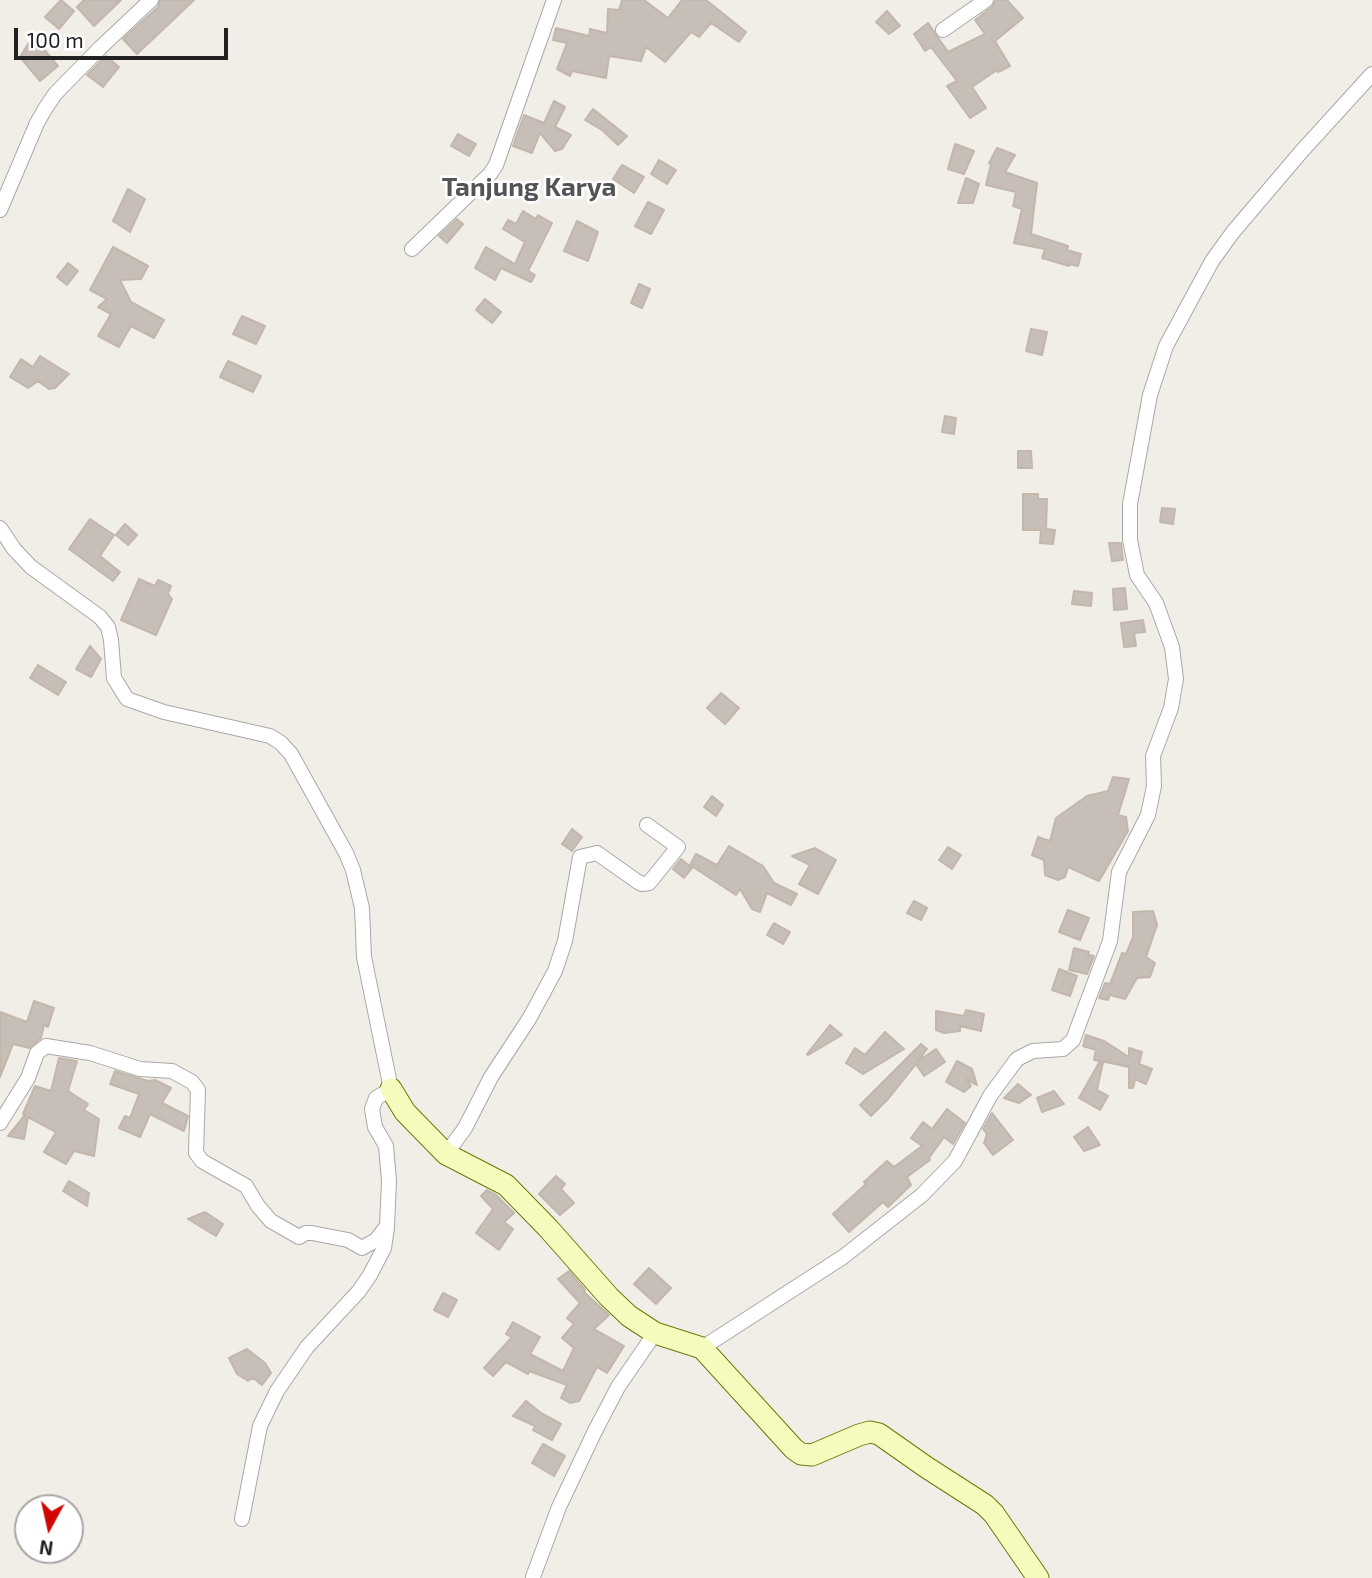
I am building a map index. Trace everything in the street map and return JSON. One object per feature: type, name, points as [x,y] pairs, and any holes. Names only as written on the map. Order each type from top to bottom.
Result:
[{"type":"street","points":[[0,210],[37,123],[50,102],[100,48],[151,0]]},
{"type":"street","points":[[412,249],[490,174],[496,165],[554,0]]},
{"type":"street","points":[[943,30],[986,0]]},
{"type":"street","points":[[702,1348],[843,1257],[922,1195],[955,1161],[1002,1076],[1017,1059],[1033,1051],[1063,1049],[1073,1040],[1110,941],[1119,872],[1151,805],[1154,786],[1153,756],[1171,708],[1176,679],[1173,652],[1164,624],[1156,603],[1138,575],[1130,540],[1130,504],[1144,421],[1154,382],[1166,346],[1212,261],[1301,152],[1372,74]]},
{"type":"street","points":[[0,528],[14,549],[31,567],[90,608],[108,627],[114,678],[127,699],[164,712],[270,736],[291,754],[354,870],[362,908],[362,939],[367,974],[391,1089],[405,1112],[446,1154],[506,1185],[629,1316],[655,1334],[702,1348],[794,1449],[801,1454],[812,1455],[870,1432],[879,1434],[985,1505],[1038,1578]]},
{"type":"street","points":[[446,1154],[465,1128],[491,1077],[529,1019],[555,971],[565,941],[580,857],[597,853],[638,882],[649,883],[678,847],[647,825]]},
{"type":"street","points":[[0,1123],[28,1077],[37,1053],[46,1046],[90,1053],[140,1069],[172,1071],[192,1082],[198,1090],[195,1153],[202,1161],[246,1186],[271,1221],[299,1237],[312,1233],[348,1240],[362,1248],[376,1240],[387,1226]]},
{"type":"street","points":[[242,1519],[260,1426],[277,1391],[307,1347],[359,1291],[384,1248],[389,1212],[386,1146],[374,1127],[372,1109],[376,1098],[391,1089]]},
{"type":"street","points":[[533,1577],[559,1507],[595,1431],[618,1387],[655,1334]]},
{"type":"building","points":[[61,0],[74,11],[59,29],[45,17]]},
{"type":"building","points":[[84,0],[121,0],[94,26],[77,7]]},
{"type":"building","points":[[160,0],[194,0],[137,54],[123,39],[158,7]]},
{"type":"building","points":[[622,0],[644,0],[668,18],[682,0],[706,0],[746,32],[739,42],[711,23],[699,37],[691,32],[665,62],[646,47],[641,61],[609,56],[606,78],[572,71],[570,76],[557,69],[567,43],[553,40],[556,28],[589,36],[590,29],[607,33],[608,9],[619,10]]},
{"type":"building","points":[[996,0],[1007,0],[1023,18],[995,41],[1010,66],[998,72],[997,70],[972,87],[986,108],[970,118],[947,86],[957,81],[931,47],[925,51],[914,34],[928,23],[948,52],[985,34],[975,20],[992,7]]},
{"type":"building","points":[[887,11],[900,26],[889,34],[876,22]]},
{"type":"building","points":[[33,36],[58,66],[40,81],[20,57]]},
{"type":"building","points":[[106,56],[119,67],[103,87],[87,75]]},
{"type":"building","points":[[554,101],[565,107],[555,127],[571,135],[562,149],[555,151],[540,133],[532,153],[513,146],[524,115],[544,123]]},
{"type":"building","points":[[593,109],[627,136],[618,145],[602,130],[585,120]]},
{"type":"building","points":[[458,134],[476,144],[469,156],[451,146]]},
{"type":"building","points":[[955,144],[974,151],[964,174],[948,169]]},
{"type":"building","points":[[997,148],[1015,155],[1005,172],[1037,183],[1031,234],[1068,246],[1067,250],[1081,254],[1078,266],[1042,258],[1045,249],[1014,243],[1022,209],[1013,206],[1016,192],[986,185],[991,164],[989,163]]},
{"type":"building","points":[[659,160],[676,170],[667,184],[651,174]]},
{"type":"building","points":[[622,165],[644,177],[634,193],[613,179]]},
{"type":"building","points":[[966,178],[979,184],[973,203],[958,203]]},
{"type":"building","points":[[128,189],[145,199],[130,232],[113,221]]},
{"type":"building","points":[[648,202],[664,210],[651,234],[635,226]]},
{"type":"building","points":[[523,211],[536,219],[538,215],[552,223],[528,271],[535,275],[531,282],[501,268],[495,280],[475,268],[486,247],[515,264],[525,242],[503,229],[508,220],[516,224]]},
{"type":"building","points":[[457,219],[463,224],[447,243],[439,236]]},
{"type":"building","points":[[577,221],[598,232],[588,261],[564,251]]},
{"type":"building","points":[[113,247],[148,266],[141,279],[120,280],[131,302],[164,320],[154,338],[131,326],[119,347],[98,336],[111,314],[98,307],[107,299],[90,290]]},
{"type":"building","points":[[68,263],[78,271],[67,285],[57,277]]},
{"type":"building","points":[[639,284],[650,289],[642,308],[631,303]]},
{"type":"building","points":[[485,299],[501,312],[492,323],[476,310]]},
{"type":"building","points":[[242,316],[265,326],[256,344],[233,334]]},
{"type":"building","points":[[1031,329],[1047,332],[1042,355],[1026,351]]},
{"type":"building","points":[[40,356],[69,374],[55,388],[49,389],[38,381],[28,388],[10,377],[21,359],[33,367]]},
{"type":"building","points":[[228,361],[261,376],[253,392],[220,377]]},
{"type":"building","points":[[945,416],[956,418],[954,434],[942,432]]},
{"type":"building","points":[[1018,451],[1031,451],[1032,468],[1018,468]]},
{"type":"building","points":[[1023,494],[1038,494],[1038,499],[1047,499],[1046,529],[1055,530],[1053,544],[1040,543],[1041,530],[1023,530]]},
{"type":"building","points":[[1162,508],[1175,509],[1173,524],[1160,522]]},
{"type":"building","points":[[90,519],[114,535],[100,556],[120,572],[113,581],[69,549]]},
{"type":"building","points":[[125,524],[137,535],[128,545],[116,535]]},
{"type":"building","points":[[1109,543],[1121,543],[1123,560],[1112,561]]},
{"type":"building","points":[[139,579],[155,586],[158,580],[171,586],[168,594],[172,599],[156,635],[121,620]]},
{"type":"building","points":[[1125,588],[1127,609],[1114,610],[1113,589]]},
{"type":"building","points":[[1074,591],[1092,593],[1091,606],[1072,604]]},
{"type":"building","points":[[1143,620],[1145,632],[1134,633],[1136,646],[1124,647],[1121,623]]},
{"type":"building","points":[[90,646],[101,659],[91,677],[76,669]]},
{"type":"building","points":[[38,665],[66,682],[58,695],[30,678]]},
{"type":"building","points":[[721,693],[739,708],[725,724],[707,708]]},
{"type":"building","points":[[1113,777],[1129,779],[1118,815],[1126,817],[1128,831],[1099,881],[1068,867],[1065,877],[1058,880],[1045,875],[1044,860],[1032,855],[1038,837],[1050,841],[1056,818],[1087,796],[1108,791]]},
{"type":"building","points":[[712,796],[723,805],[716,816],[704,807]]},
{"type":"building","points":[[572,829],[582,837],[572,851],[562,844]]},
{"type":"building","points":[[729,846],[763,866],[774,883],[797,894],[791,905],[767,893],[760,912],[752,909],[740,889],[736,895],[690,865],[696,854],[717,865]]},
{"type":"building","points":[[948,847],[961,855],[952,869],[939,860]]},
{"type":"building","points":[[815,848],[836,860],[818,894],[799,884],[810,865],[792,856]]},
{"type":"building","points":[[681,859],[692,868],[684,878],[673,869]]},
{"type":"building","points":[[914,901],[927,908],[921,920],[907,913]]},
{"type":"building","points":[[1068,910],[1089,918],[1080,940],[1059,932]]},
{"type":"building","points":[[1153,911],[1157,925],[1146,957],[1155,963],[1150,977],[1137,978],[1125,999],[1110,995],[1108,1000],[1099,998],[1105,983],[1110,984],[1122,953],[1126,954],[1133,937],[1133,912]]},
{"type":"building","points":[[774,923],[790,932],[783,944],[767,935]]},
{"type":"building","points":[[1074,948],[1094,956],[1087,974],[1069,970]]},
{"type":"building","points":[[1059,969],[1077,976],[1070,996],[1052,990]]},
{"type":"building","points":[[34,1001],[54,1008],[48,1027],[44,1025],[41,1038],[29,1048],[13,1044],[0,1077],[0,1012],[27,1022]]},
{"type":"building","points":[[966,1010],[984,1014],[981,1031],[960,1026],[960,1031],[944,1033],[936,1030],[936,1011],[964,1016]]},
{"type":"building","points":[[830,1025],[842,1035],[808,1055],[807,1054]]},
{"type":"building","points":[[885,1032],[904,1049],[863,1074],[846,1063],[855,1048],[865,1055]]},
{"type":"building","points":[[1086,1035],[1104,1041],[1129,1057],[1129,1048],[1142,1052],[1139,1064],[1152,1069],[1146,1084],[1135,1079],[1133,1088],[1129,1088],[1129,1067],[1101,1061],[1103,1062],[1097,1090],[1108,1096],[1100,1110],[1079,1098],[1100,1061],[1094,1060],[1096,1050],[1083,1046]]},
{"type":"building","points":[[921,1044],[927,1049],[918,1061],[936,1049],[945,1062],[924,1076],[916,1064],[871,1116],[860,1105]]},
{"type":"building","points":[[59,1058],[77,1061],[68,1091],[88,1104],[84,1110],[99,1119],[94,1156],[74,1151],[66,1164],[44,1152],[56,1132],[28,1117],[24,1139],[8,1136],[25,1115],[23,1114],[35,1086],[51,1091]]},
{"type":"building","points":[[957,1061],[972,1069],[977,1085],[966,1079],[971,1086],[964,1092],[946,1082]]},
{"type":"building","points":[[115,1071],[148,1081],[155,1080],[171,1088],[162,1103],[188,1116],[184,1131],[150,1114],[140,1137],[119,1128],[125,1116],[130,1118],[139,1094],[110,1084]]},
{"type":"building","points":[[1018,1084],[1031,1095],[1019,1103],[1004,1098]]},
{"type":"building","points":[[1054,1091],[1064,1104],[1042,1112],[1037,1098]]},
{"type":"building","points":[[947,1109],[965,1123],[953,1144],[944,1137],[930,1160],[907,1177],[911,1185],[888,1207],[883,1202],[849,1232],[833,1214],[887,1161],[894,1167],[922,1146],[911,1138],[923,1122],[932,1129]]},
{"type":"building","points":[[992,1113],[1013,1140],[993,1155],[984,1143],[987,1134],[983,1129]]},
{"type":"building","points":[[1088,1127],[1100,1145],[1084,1151],[1074,1137]]},
{"type":"building","points":[[556,1176],[565,1184],[561,1189],[574,1203],[560,1215],[539,1194]]},
{"type":"building","points":[[69,1181],[89,1193],[87,1206],[63,1191]]},
{"type":"building","points":[[487,1190],[514,1213],[504,1222],[513,1229],[499,1250],[476,1233],[493,1209],[481,1196]]},
{"type":"building","points":[[205,1212],[223,1224],[216,1236],[188,1219]]},
{"type":"building","points":[[649,1268],[671,1288],[656,1304],[634,1284]]},
{"type":"building","points":[[569,1271],[584,1292],[609,1315],[594,1329],[624,1346],[607,1373],[597,1367],[579,1401],[570,1403],[561,1398],[567,1385],[529,1371],[528,1374],[506,1362],[493,1376],[484,1368],[512,1337],[506,1334],[513,1322],[540,1337],[530,1354],[563,1371],[574,1348],[562,1338],[574,1324],[567,1318],[580,1303],[558,1279]]},
{"type":"building","points":[[443,1293],[457,1300],[448,1317],[434,1310]]},
{"type":"building","points":[[247,1349],[265,1363],[271,1373],[262,1385],[253,1378],[248,1381],[237,1374],[229,1358]]},
{"type":"building","points":[[526,1401],[561,1424],[552,1440],[533,1430],[535,1426],[513,1416]]},
{"type":"building","points":[[543,1444],[565,1456],[554,1476],[532,1463]]},
{"type":"district","name":"Tanjung Karya","points":[[529,187]]}]
